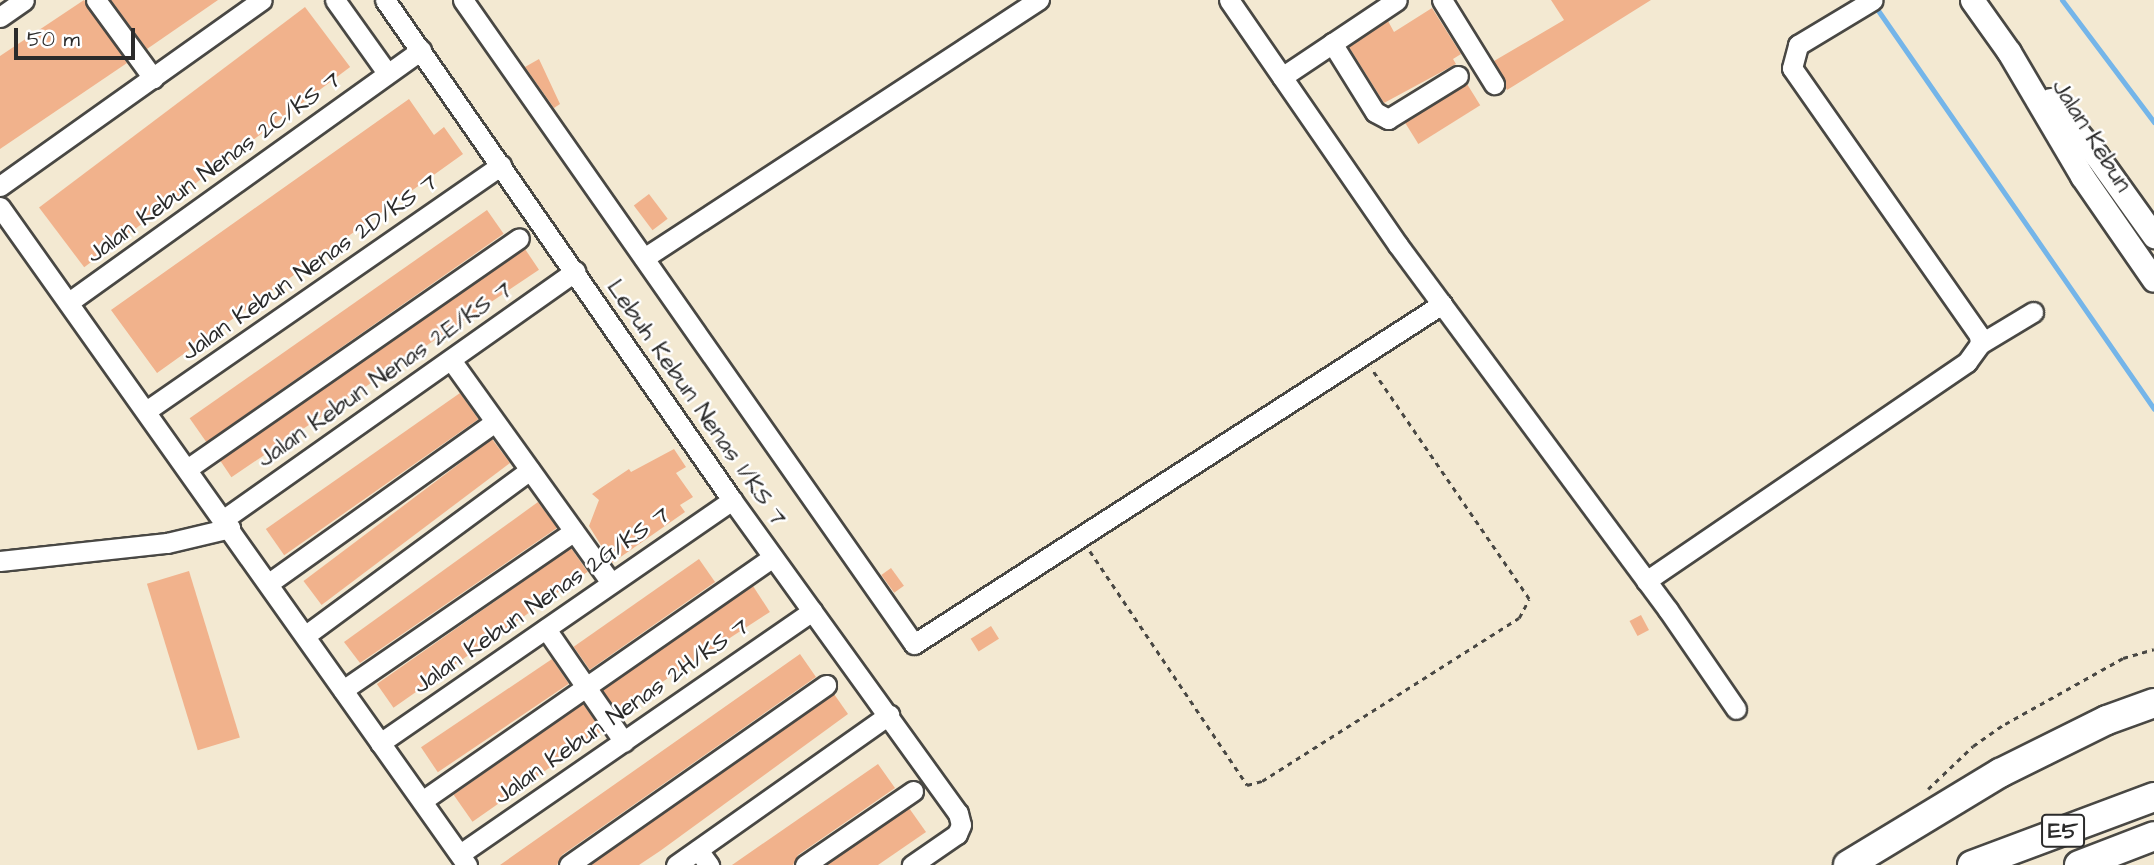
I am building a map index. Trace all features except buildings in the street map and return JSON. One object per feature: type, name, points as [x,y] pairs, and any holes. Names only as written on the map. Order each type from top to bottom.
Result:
[{"type":"highway","points":[[1848,865],[2000,773],[2107,720],[2154,703]]},
{"type":"highway","name":"E5","points":[[1972,865],[2154,797]]},
{"type":"highway","name":"E5","points":[[2079,865],[2154,836]]},
{"type":"main road","name":"Jalan Kebun","points":[[1972,0],[2009,52],[2096,155],[2154,236]]},
{"type":"main road","name":"Jalan Kebun","points":[[2009,52],[2082,176],[2154,280]]},
{"type":"street","points":[[0,17],[24,0]]},
{"type":"street","points":[[96,0],[153,78]]},
{"type":"street","points":[[0,186],[262,0]]},
{"type":"street","points":[[335,0],[387,73]]},
{"type":"street","name":"Lebuh Kebun Nenas 1/KS 7","points":[[386,0],[732,500],[958,813],[961,825],[957,834],[912,865]]},
{"type":"street","points":[[463,0],[911,642],[921,642],[1442,304]]},
{"type":"street","points":[[644,258],[1039,0]]},
{"type":"street","points":[[1229,0],[1442,304],[1646,581],[1736,709]]},
{"type":"street","points":[[1282,77],[1397,0]]},
{"type":"street","points":[[1442,0],[1494,84]]},
{"type":"street","points":[[1873,0],[1798,45],[1792,68],[1979,335],[1980,344]]},
{"type":"street","points":[[1332,43],[1375,112],[1388,119],[1458,76]]},
{"type":"street","name":"Jalan Kebun Nenas 2C/KS 7","points":[[69,302],[421,50]]},
{"type":"street","name":"Jalan Kebun Nenas 2D/KS 7","points":[[146,411],[501,165]]},
{"type":"street","points":[[0,207],[464,860]]},
{"type":"street","points":[[187,469],[519,238]]},
{"type":"street","name":"Jalan Kebun Nenas 2E/KS 7","points":[[227,524],[575,271]]},
{"type":"street","points":[[1646,581],[1967,362],[1980,344],[2033,312]]},
{"type":"street","points":[[451,360],[611,583]]},
{"type":"street","points":[[269,583],[495,422]]},
{"type":"street","points":[[306,635],[530,470]]},
{"type":"street","name":"Jalan Kebun Nenas 2G/KS 7","points":[[380,743],[732,500]]},
{"type":"street","points":[[0,561],[167,542],[227,524]]},
{"type":"street","points":[[343,690],[574,531]]},
{"type":"street","points":[[422,801],[773,557]]},
{"type":"street","name":"Jalan Kebun Nenas 2H/KS 7","points":[[464,860],[624,742],[812,611]]},
{"type":"street","points":[[545,628],[584,688],[624,742]]},
{"type":"street","points":[[569,865],[827,685]]},
{"type":"street","points":[[676,865],[704,857],[889,715]]},
{"type":"street","points":[[805,865],[913,791]]},
{"type":"path","points":[[1082,539],[1247,785],[1262,782],[1519,618],[1528,600],[1363,357]]},
{"type":"path","points":[[1919,798],[1973,746],[2005,724],[2123,658],[2154,649]]},
{"type":"waterway","points":[[2062,0],[2154,122]]},
{"type":"waterway","points":[[1875,6],[2154,409]]}]
